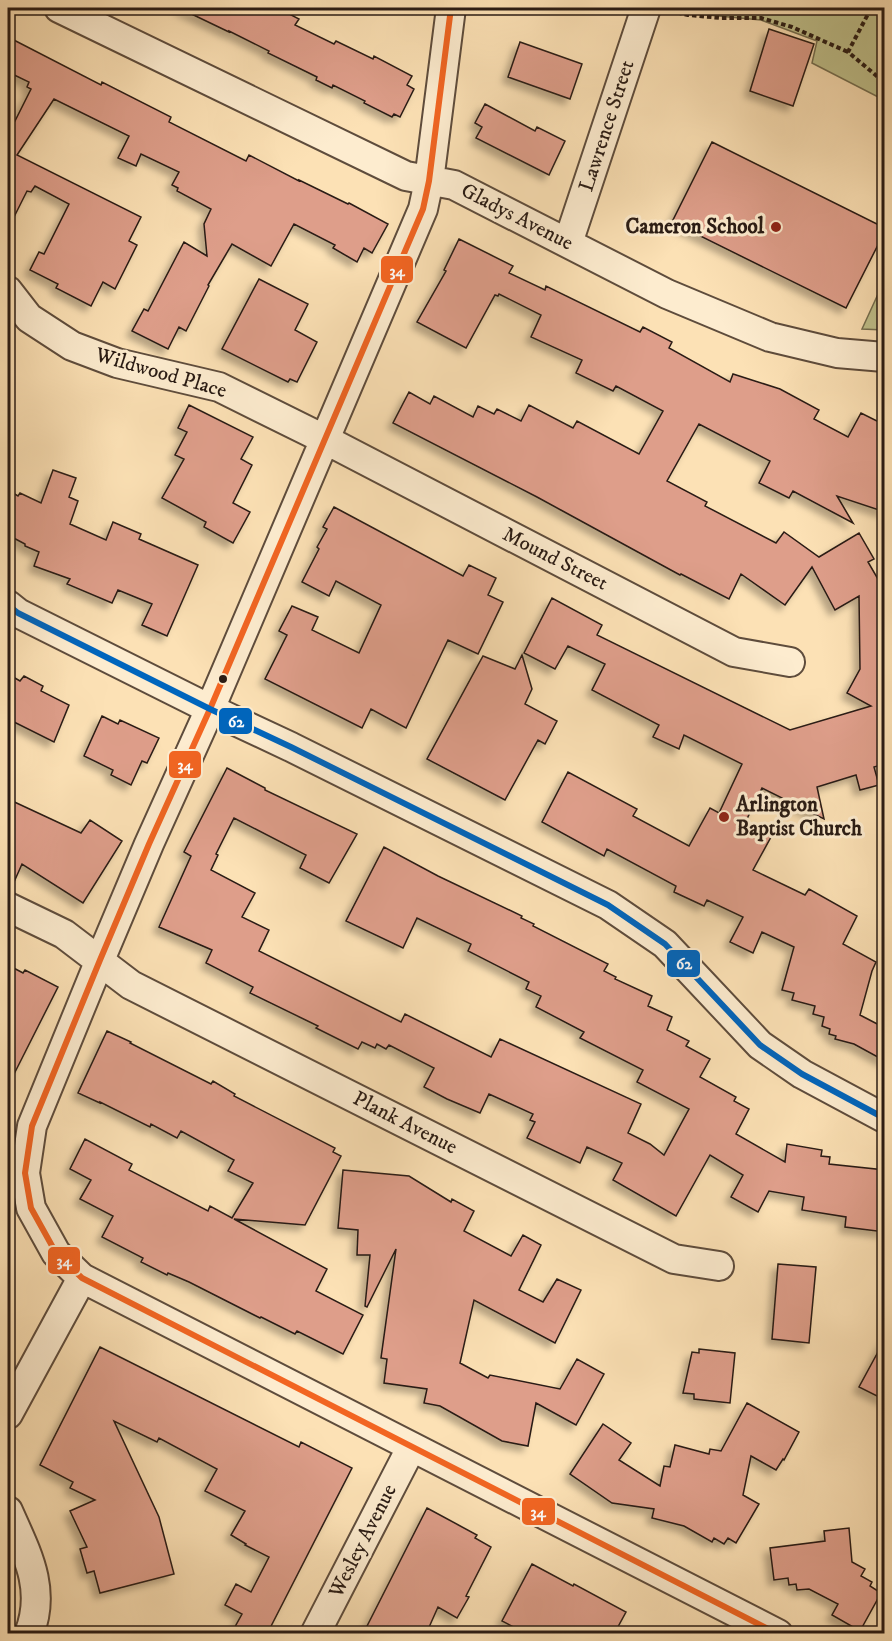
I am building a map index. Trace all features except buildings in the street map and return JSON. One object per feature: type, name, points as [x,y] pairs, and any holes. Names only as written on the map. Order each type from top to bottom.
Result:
[{"type":"street","name":"Gladys Avenue","points":[[59,8],[405,176],[454,185],[667,294],[770,337],[837,352],[885,357]]},
{"type":"street","points":[[451,8],[429,181],[423,209],[210,710],[149,844],[32,1126],[25,1173],[31,1208],[56,1253],[82,1278],[778,1634]]},
{"type":"street","name":"Lawrence Street","points":[[568,243],[657,9]]},
{"type":"street","name":"Wildwood Place","points":[[8,291],[29,318],[72,346],[117,363],[219,387],[326,440]]},
{"type":"street","name":"Mound Street","points":[[326,440],[734,652],[790,662]]},
{"type":"street","points":[[8,605],[18,613],[210,710],[291,747],[608,905],[665,944],[760,1045],[801,1074],[885,1118]]},
{"type":"street","name":"Plank Avenue","points":[[8,907],[64,934],[131,985],[674,1259],[719,1266]]},
{"type":"street","points":[[8,1414],[82,1278]]},
{"type":"street","name":"Wesley Avenue","points":[[315,1634],[411,1448]]},
{"type":"street","points":[[8,1511],[15,1544],[34,1571],[37,1599],[29,1634]]},
{"type":"path","points":[[848,52],[868,14],[868,8]]},
{"type":"path","points":[[657,9],[699,16],[761,18],[792,27],[848,52],[885,82]]},
{"type":"green space","points":[[679,8],[884,8],[884,100],[812,63],[817,41],[761,20],[687,13]]},
{"type":"green space","points":[[884,281],[884,330],[862,329]]},
{"type":"transit line","name":"34","points":[[451,8],[429,181],[423,209],[210,709],[149,844],[32,1126],[25,1173],[31,1208],[56,1253],[82,1278],[778,1634]]},
{"type":"transit line","name":"62","points":[[8,605],[18,613],[608,905],[665,944],[760,1045],[802,1074],[884,1118]]},
{"type":"place","name":"Cameron School","points":[[776,227]]},
{"type":"place","name":"Arlington Baptist Church","points":[[724,817]]}]
